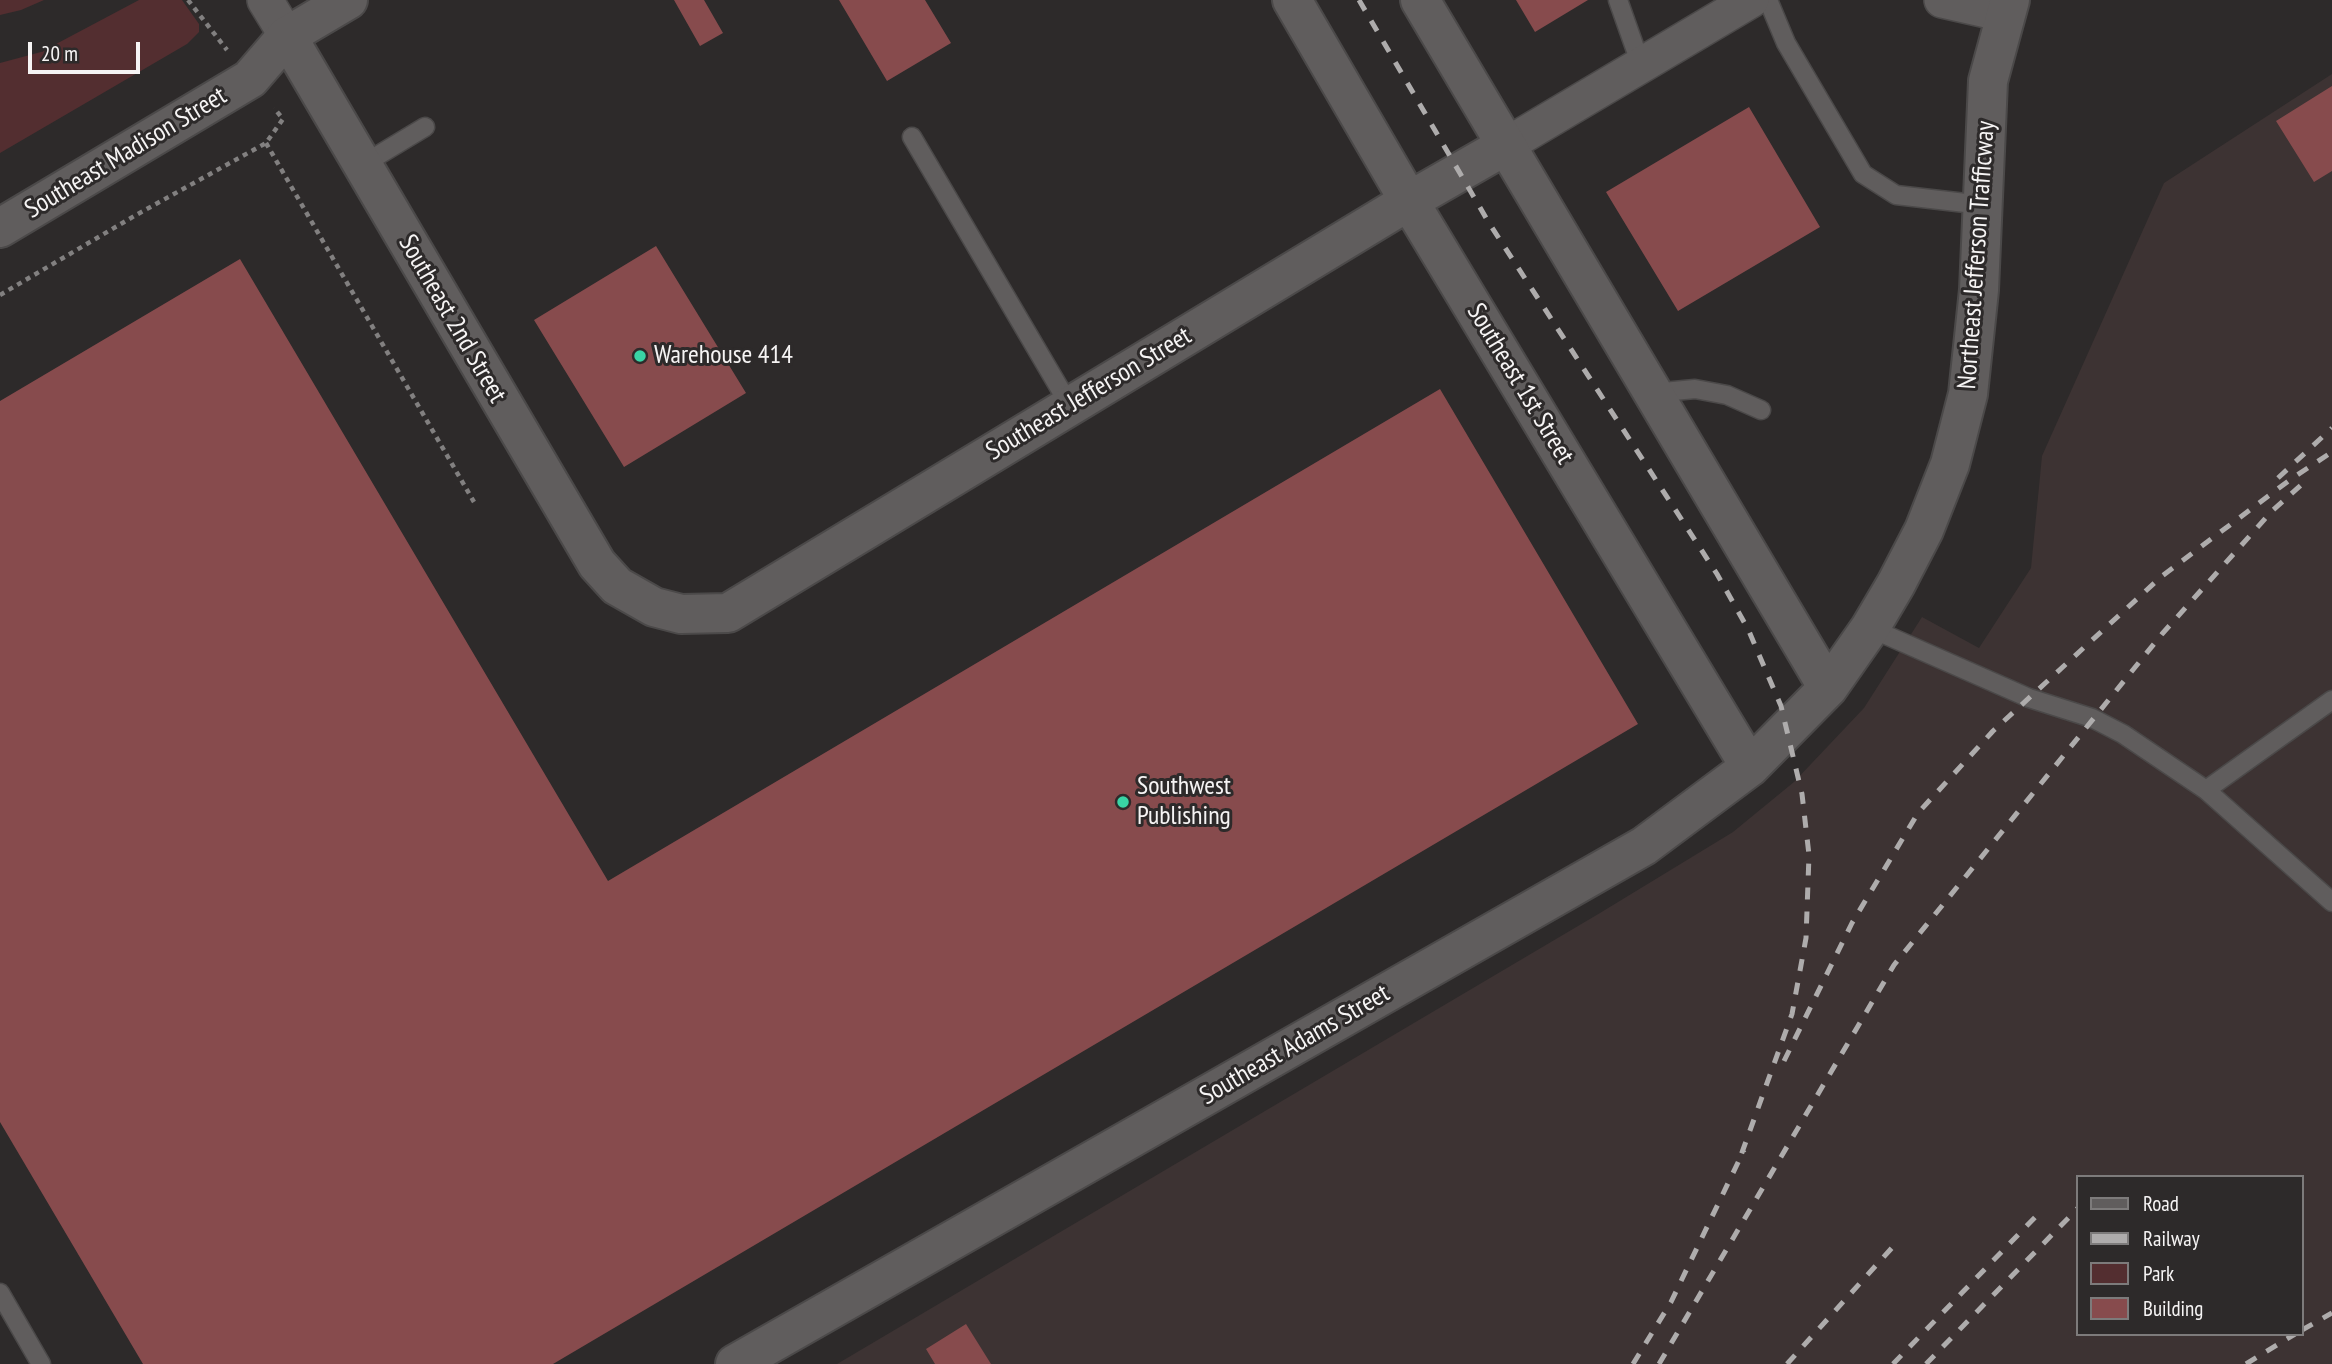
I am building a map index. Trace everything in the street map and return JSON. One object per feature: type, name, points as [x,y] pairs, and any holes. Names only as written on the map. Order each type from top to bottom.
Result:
[{"type":"street","name":"Southeast 2nd Street","points":[[265,0],[597,564],[617,586],[654,607],[667,611]]},
{"type":"street","name":"Southeast Madison Street","points":[[0,228],[250,79],[286,36],[348,0]]},
{"type":"street","name":"Southeast 1st Street","points":[[1292,0],[1409,201],[1750,767]]},
{"type":"street","points":[[1420,0],[1828,688]]},
{"type":"street","points":[[1505,146],[1751,0]]},
{"type":"street","points":[[1942,0],[2007,7]]},
{"type":"street","name":"Northeast Jefferson Trafficway","points":[[1828,688],[1870,628],[1896,584],[1924,530],[1950,464],[1968,394],[1979,290],[1988,81],[2007,7]]},
{"type":"street","name":"Southeast Jefferson Street","points":[[667,611],[704,615],[728,613],[1409,201],[1505,146]]},
{"type":"street","name":"Southeast Adams Street","points":[[735,1364],[1644,846],[1750,767],[1828,688]]},
{"type":"lane","points":[[1618,0],[1641,65]]},
{"type":"lane","points":[[1768,0],[1786,43],[1863,174],[1896,195],[1983,205]]},
{"type":"lane","points":[[362,165],[425,127]]},
{"type":"lane","points":[[912,138],[1070,406]]},
{"type":"lane","points":[[1652,393],[1695,389],[1727,395],[1761,410]]},
{"type":"lane","points":[[1870,628],[2029,698],[2092,718],[2123,734],[2206,790],[2332,902]]},
{"type":"lane","points":[[2206,790],[2332,701]]},
{"type":"lane","points":[[0,1293],[41,1364]]},
{"type":"path","points":[[266,143],[474,502]]},
{"type":"shaded area","points":[[2332,74],[2332,1364],[837,1364],[1733,832],[1794,782],[1864,708],[1922,617],[1979,648],[2031,568],[2042,456],[2164,183]]},
{"type":"green space","points":[[0,0],[44,0],[0,15]]},
{"type":"green space","points":[[139,0],[182,0],[199,24],[199,32],[187,44],[0,153],[0,63],[41,52]]},
{"type":"building","points":[[674,0],[704,0],[723,33],[700,46]]},
{"type":"building","points":[[839,0],[925,0],[951,43],[887,81]]},
{"type":"building","points":[[1516,0],[1588,0],[1535,32]]},
{"type":"building","points":[[2332,86],[2332,171],[2314,182],[2276,121]]},
{"type":"building","points":[[1749,107],[1820,227],[1678,311],[1606,192]]},
{"type":"building","name":"Warehouse 414","points":[[656,246],[746,393],[624,467],[534,320]]},
{"type":"building","name":"Southwest Publishing","points":[[240,259],[608,881],[1440,389],[1638,724],[553,1364],[143,1364],[0,1122],[0,401]]},
{"type":"building","points":[[966,1324],[991,1364],[935,1364],[926,1349]]},
{"type":"railway","points":[[1359,0],[1489,223],[1717,574],[1748,629],[1781,706],[1802,794],[1809,855],[1806,938],[1792,1014],[1740,1158]]},
{"type":"railway","points":[[2278,478],[2332,428]]},
{"type":"railway","points":[[1784,1061],[1852,923],[1918,813],[1993,731],[2162,576],[2291,479],[2332,452]]},
{"type":"railway","points":[[1659,1364],[1894,965],[2162,634],[2272,511],[2308,479]]},
{"type":"railway","points":[[1633,1364],[1671,1302],[1744,1150]]},
{"type":"railway","points":[[1893,1364],[2043,1209]]},
{"type":"railway","points":[[1926,1364],[2076,1210]]},
{"type":"railway","points":[[1787,1364],[1899,1240]]},
{"type":"railway","points":[[2304,1329],[2332,1313]]},
{"type":"railway","points":[[2246,1364],[2292,1336]]},
{"type":"place","name":"Warehouse 414","points":[[640,356]]},
{"type":"place","name":"Southwest Publishing","points":[[1123,802]]}]
